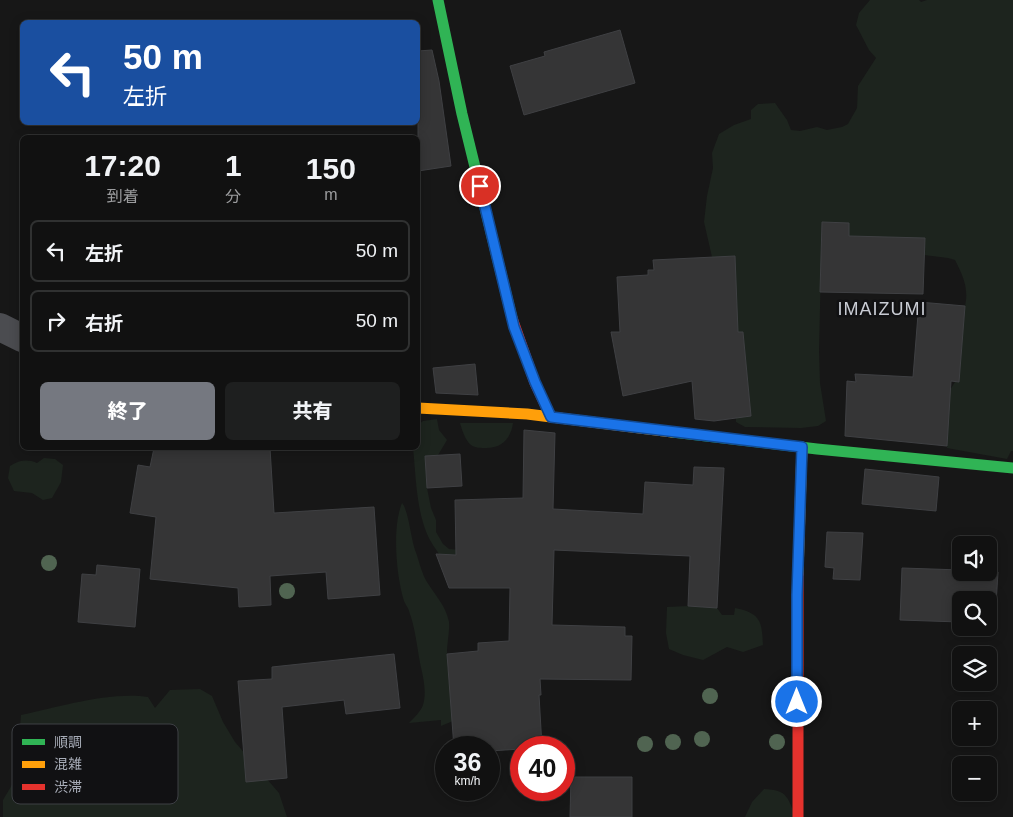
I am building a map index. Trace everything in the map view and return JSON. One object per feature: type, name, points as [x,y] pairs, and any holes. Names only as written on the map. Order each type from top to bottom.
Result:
[{"type":"street","points":[[438,0],[462,114],[514,327],[551,417]]},
{"type":"street","points":[[0,327],[20,337]]},
{"type":"street","points":[[420,408],[527,414],[802,447],[1013,468]]},
{"type":"street","points":[[798,817],[797,595],[802,447]]},
{"type":"shaded area","points":[[870,0],[919,0],[921,2],[927,0],[1013,0],[1013,451],[1011,451],[1007,459],[947,448],[950,390],[955,382],[959,382],[966,300],[964,282],[955,260],[924,255],[849,236],[849,223],[822,223],[819,351],[820,383],[826,421],[818,426],[801,428],[745,427],[736,422],[736,418],[751,416],[743,332],[687,338],[735,256],[712,257],[704,222],[713,168],[712,153],[719,134],[734,125],[751,119],[751,110],[758,104],[775,103],[787,120],[791,130],[800,131],[817,127],[827,130],[848,124],[857,108],[858,86],[876,58],[869,50],[856,25],[859,13]]},
{"type":"shaded area","points":[[437,419],[439,430],[447,440],[438,455],[425,456],[427,488],[431,508],[436,520],[436,532],[443,544],[449,549],[473,551],[474,555],[439,554],[428,537],[423,524],[417,491],[413,450],[420,450],[420,423],[423,421]]},
{"type":"shaded area","points":[[460,423],[513,423],[508,438],[505,441],[492,448],[486,448],[471,445],[465,438]]},
{"type":"shaded area","points":[[44,458],[55,459],[63,465],[61,482],[52,498],[43,500],[32,493],[14,491],[8,478],[10,466],[24,461],[37,463]]},
{"type":"shaded area","points":[[402,503],[406,511],[423,574],[448,616],[447,652],[453,721],[441,726],[441,720],[409,723],[422,707],[425,689],[414,630],[401,590],[397,565],[397,525]]},
{"type":"shaded area","points":[[667,607],[717,608],[722,615],[734,615],[735,608],[750,613],[755,616],[761,625],[763,645],[743,652],[727,647],[703,660],[669,649],[666,633]]},
{"type":"shaded area","points":[[200,689],[212,696],[223,722],[235,742],[279,793],[287,817],[3,817],[3,800],[12,785],[12,804],[178,804],[178,724],[20,724],[21,715],[101,698],[118,696],[148,697],[155,708],[170,690]]},
{"type":"shaded area","points":[[764,789],[778,791],[786,796],[796,817],[745,817],[752,802]]},
{"type":"building","points":[[620,30],[635,83],[524,115],[510,66],[545,56],[544,52]]},
{"type":"building","points":[[432,50],[439,81],[451,166],[420,171],[420,135],[418,135],[418,125],[420,125],[420,51]]},
{"type":"building","points":[[822,222],[849,223],[849,236],[925,238],[923,294],[820,292]]},
{"type":"building","points":[[735,256],[738,332],[743,332],[751,416],[714,421],[695,419],[692,381],[623,396],[611,332],[620,332],[617,277],[648,275],[648,270],[654,270],[653,260]]},
{"type":"building","points":[[919,302],[965,306],[959,382],[951,381],[947,446],[845,436],[847,381],[856,382],[855,374],[913,377]]},
{"type":"building","points":[[475,364],[478,395],[436,393],[433,368]]},
{"type":"building","points":[[524,430],[555,433],[553,509],[643,514],[645,482],[693,485],[694,467],[724,468],[717,608],[688,606],[690,556],[554,550],[552,625],[625,627],[625,636],[632,636],[631,680],[540,679],[541,736],[510,736],[510,750],[500,750],[500,736],[453,736],[447,654],[478,651],[478,643],[509,641],[510,588],[449,588],[436,554],[456,555],[455,500],[523,498]]},
{"type":"building","points":[[154,450],[270,450],[274,513],[374,507],[380,595],[328,599],[326,572],[270,576],[271,605],[239,607],[238,588],[150,579],[156,517],[130,513],[138,465],[150,467]]},
{"type":"building","points":[[460,454],[462,486],[427,488],[425,456]]},
{"type":"building","points":[[865,469],[939,477],[936,511],[862,504]]},
{"type":"building","points":[[827,532],[863,533],[860,580],[833,579],[834,568],[825,567]]},
{"type":"building","points":[[97,565],[140,569],[135,627],[78,622],[82,574],[96,575]]},
{"type":"building","points":[[902,568],[952,570],[952,581],[997,581],[998,572],[997,591],[952,591],[952,622],[900,620]]},
{"type":"building","points":[[394,654],[400,708],[346,714],[344,700],[282,707],[287,778],[246,782],[238,681],[272,679],[272,667]]},
{"type":"building","points":[[575,777],[632,777],[632,817],[570,817],[570,801],[575,801]]},
{"type":"traffic: fast","points":[[438,0],[462,114],[512,318]]},
{"type":"traffic: fast","points":[[672,432],[817,449],[1013,468]]},
{"type":"traffic: slow","points":[[420,408],[527,414],[672,432]]},
{"type":"traffic: slow","points":[[798,574],[802,447]]},
{"type":"traffic: jam","points":[[512,318],[535,383],[551,417]]},
{"type":"traffic: jam","points":[[798,574],[798,817]]},
{"type":"district","name":"IMAIZUMI","points":[[882,309]]},
{"type":"route","points":[[480,186],[514,327],[551,417],[802,447],[797,595],[797,702]]}]
